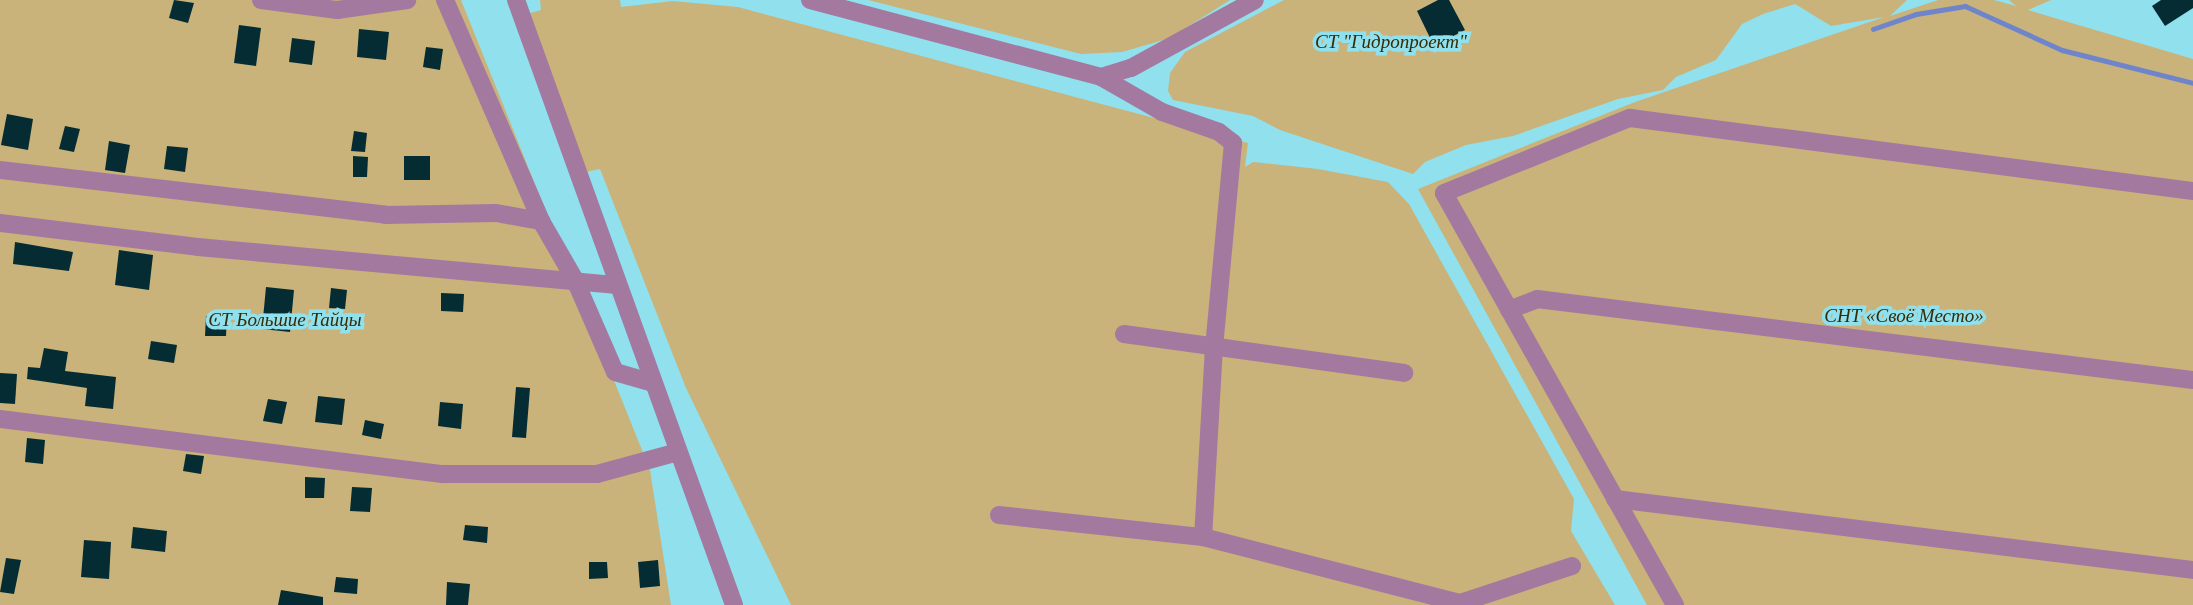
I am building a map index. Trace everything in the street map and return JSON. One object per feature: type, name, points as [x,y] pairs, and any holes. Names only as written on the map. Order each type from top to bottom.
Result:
[{"type":"street","points":[[261,0],[337,10],[407,0]]},
{"type":"street","points":[[445,0],[541,222],[575,280],[615,372],[653,383]]},
{"type":"street","points":[[516,0],[734,605]]},
{"type":"street","points":[[810,0],[1101,77],[1162,112],[1219,132],[1233,143],[1214,347],[1203,537]]},
{"type":"street","points":[[1101,77],[1131,68],[1255,0]]},
{"type":"street","points":[[1675,605],[1444,192],[1630,118],[2193,191]]},
{"type":"street","points":[[0,170],[386,215],[496,213],[541,222]]},
{"type":"street","points":[[0,223],[198,247],[617,285]]},
{"type":"street","points":[[1509,310],[1537,299],[2193,380]]},
{"type":"street","points":[[1124,334],[1404,373]]},
{"type":"street","points":[[0,419],[443,474],[597,474],[678,452]]},
{"type":"street","points":[[1615,499],[2193,570]]},
{"type":"street","points":[[999,515],[1203,537],[1460,603],[1572,566]]},
{"type":"green space","name":"СТ Большие Тайцы","points":[[0,0],[461,0],[650,470],[671,605],[0,605]]},
{"type":"green space","points":[[540,0],[620,0],[621,7],[673,1],[738,7],[1248,143],[1245,167],[1253,162],[1318,169],[1388,182],[1409,204],[1574,499],[1571,531],[1615,605],[791,605],[686,388],[600,169],[586,172],[524,15],[541,10]]},
{"type":"green space","points":[[868,0],[1230,0],[1170,38],[1122,52],[1081,54]]},
{"type":"green space","name":"СНТ «Своё Место»","points":[[1284,0],[1907,0],[1890,16],[1938,0],[1994,0],[2016,6],[2009,0],[2051,0],[2028,10],[2193,59],[2193,605],[1647,605],[1418,189],[1635,102],[1884,17],[1831,26],[1795,4],[1763,14],[1742,24],[1716,60],[1676,77],[1663,90],[1618,99],[1513,136],[1466,145],[1425,162],[1413,174],[1280,130],[1253,116],[1173,100],[1168,91],[1170,73],[1185,52]]},
{"type":"building","points":[[174,0],[194,3],[188,23],[169,18]]},
{"type":"building","points":[[1438,0],[1449,0],[1465,30],[1434,46],[1417,11]]},
{"type":"building","points":[[2161,0],[2193,0],[2193,8],[2165,26],[2152,6]]},
{"type":"building","points":[[239,25],[261,28],[256,66],[234,63]]},
{"type":"building","points":[[359,29],[389,32],[386,60],[357,57]]},
{"type":"building","points":[[292,38],[315,41],[312,65],[289,62]]},
{"type":"building","points":[[426,47],[443,49],[440,70],[423,67]]},
{"type":"building","points":[[7,114],[33,119],[28,150],[1,145]]},
{"type":"building","points":[[65,126],[80,129],[74,152],[59,149]]},
{"type":"building","points":[[354,131],[367,133],[365,152],[351,151]]},
{"type":"building","points":[[109,141],[130,145],[125,173],[105,170]]},
{"type":"building","points":[[167,146],[188,148],[185,172],[164,169]]},
{"type":"building","points":[[353,156],[368,157],[367,177],[353,177]]},
{"type":"building","points":[[404,156],[430,156],[430,180],[404,180]]},
{"type":"building","points":[[15,242],[73,252],[69,271],[13,264]]},
{"type":"building","points":[[119,250],[153,255],[149,290],[115,285]]},
{"type":"building","points":[[266,287],[294,290],[290,332],[262,329]]},
{"type":"building","points":[[331,288],[347,290],[345,309],[329,308]]},
{"type":"building","points":[[441,293],[464,294],[463,312],[441,311]]},
{"type":"building","points":[[206,316],[227,316],[226,336],[205,336]]},
{"type":"building","points":[[151,341],[177,345],[174,363],[148,359]]},
{"type":"building","points":[[44,348],[68,352],[65,371],[116,377],[113,409],[85,406],[87,388],[27,379],[28,367],[40,368]]},
{"type":"building","points":[[0,373],[17,374],[15,404],[0,403]]},
{"type":"building","points":[[516,387],[530,388],[526,438],[512,437]]},
{"type":"building","points":[[318,396],[345,399],[342,425],[315,422]]},
{"type":"building","points":[[268,399],[287,402],[282,424],[263,421]]},
{"type":"building","points":[[440,402],[463,404],[461,429],[438,426]]},
{"type":"building","points":[[365,420],[384,424],[381,439],[362,435]]},
{"type":"building","points":[[27,438],[45,440],[43,464],[25,462]]},
{"type":"building","points":[[186,454],[204,456],[201,474],[183,471]]},
{"type":"building","points":[[305,477],[325,478],[324,498],[305,498]]},
{"type":"building","points":[[352,487],[372,488],[370,512],[350,511]]},
{"type":"building","points":[[465,525],[488,527],[487,543],[463,540]]},
{"type":"building","points":[[133,527],[167,531],[165,552],[131,548]]},
{"type":"building","points":[[84,540],[111,542],[109,579],[81,577]]},
{"type":"building","points":[[6,558],[21,560],[14,594],[0,592]]},
{"type":"building","points":[[658,560],[660,586],[640,588],[638,562]]},
{"type":"building","points":[[589,562],[607,562],[608,578],[589,579]]},
{"type":"building","points":[[336,577],[358,579],[357,594],[334,592]]},
{"type":"building","points":[[447,582],[470,584],[468,605],[446,605]]},
{"type":"building","points":[[281,590],[323,597],[323,605],[278,605]]},
{"type":"waterway","points":[[1873,29],[1916,14],[1965,6],[2062,50],[2193,83]]},
{"type":"park label","name":"СТ \"Гидропроект\"","points":[[1391,42]]}]
